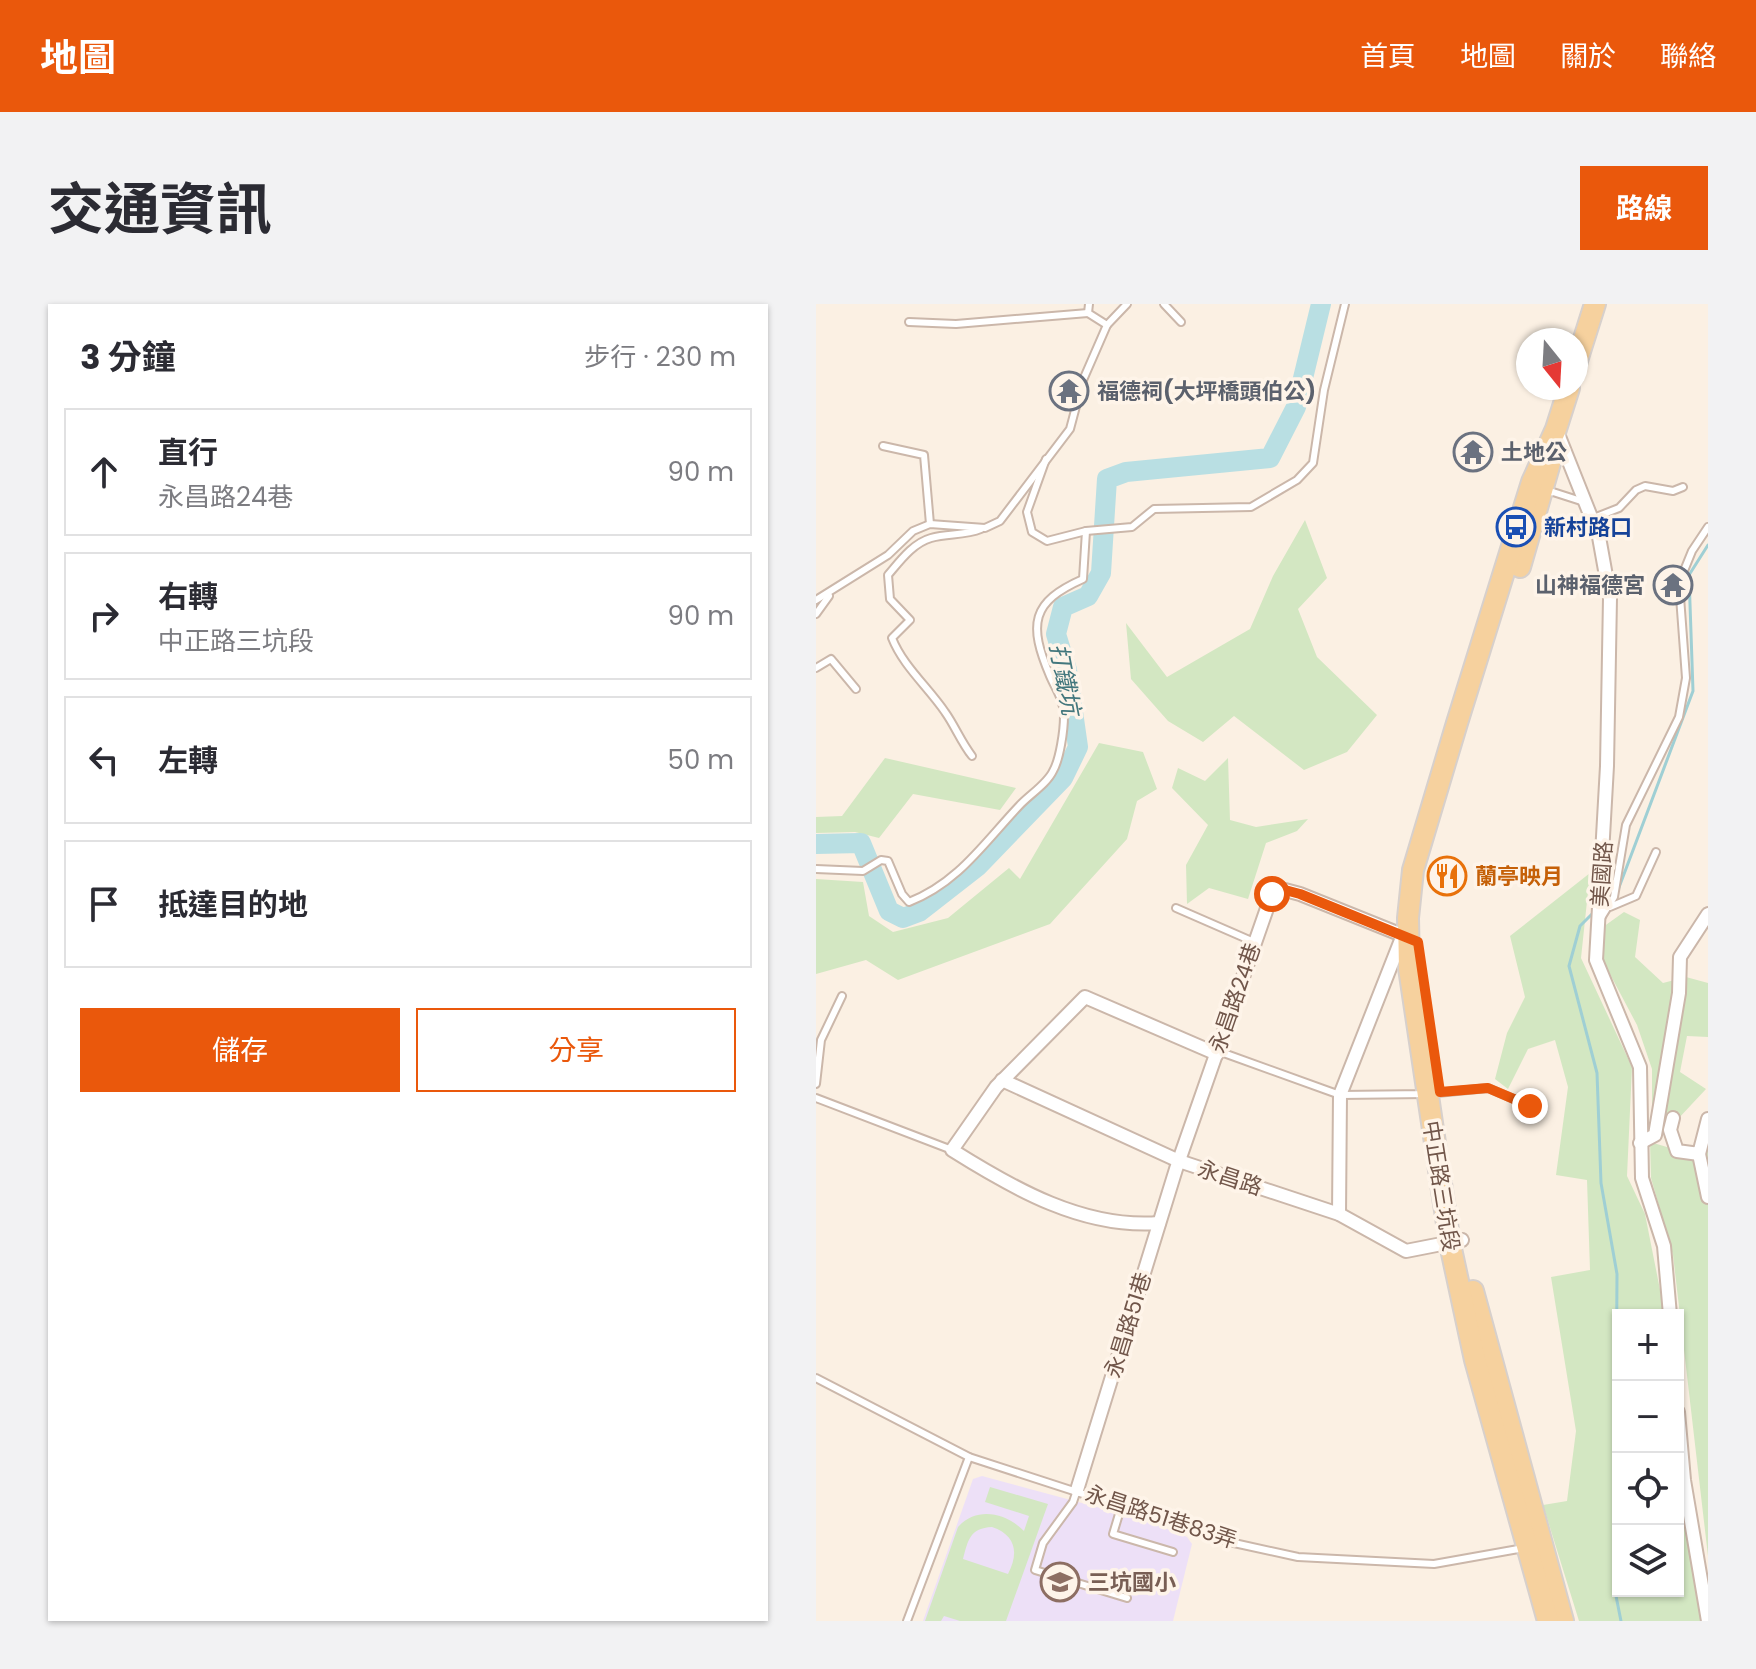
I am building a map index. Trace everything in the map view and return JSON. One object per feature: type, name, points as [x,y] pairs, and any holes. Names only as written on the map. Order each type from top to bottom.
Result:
[{"type":"main road","points":[[1587,328],[1595,304]]},
{"type":"main road","name":"中正路三坑段","points":[[1410,938],[1418,897],[1543,495],[1565,400]]},
{"type":"main road","name":"中正路三坑段","points":[[1550,1615],[1475,1360],[1434,1093],[1409,968],[1408,918],[1418,855],[1532,482],[1556,429]]},
{"type":"main road","name":"中正路三坑段","points":[[1456,1242],[1550,1615]]},
{"type":"street","name":"美國路","points":[[1556,429],[1599,537],[1610,598],[1608,896],[1596,960],[1640,1067],[1642,1178],[1664,1246],[1669,1309]]},
{"type":"street","name":"永昌路24巷","points":[[1179,1161],[1272,894],[1285,890],[1410,938]]},
{"type":"street","points":[[1640,1143],[1655,1135],[1679,993],[1680,957],[1708,914]]},
{"type":"street","points":[[1339,1214],[1340,1095],[1410,938]]},
{"type":"street","points":[[1159,1223],[1111,1223],[1035,1198],[952,1150],[1002,1080],[1085,997],[1217,1052]]},
{"type":"street","name":"永昌路","points":[[1002,1080],[1179,1161],[1339,1214],[1406,1251],[1456,1242]]},
{"type":"street","points":[[1673,1118],[1670,1130],[1677,1151],[1699,1154]]},
{"type":"street","points":[[1708,1119],[1699,1154],[1708,1197]]},
{"type":"street","name":"永昌路51巷","points":[[1077,1490],[1179,1161]]},
{"type":"street","points":[[1682,1453],[1708,1621]]},
{"type":"lane","points":[[1088,313],[1089,304]]},
{"type":"lane","points":[[972,756],[956,735],[947,714],[897,651],[892,638],[910,620],[890,599],[888,575],[913,547],[931,538],[963,536],[1000,521],[1070,429],[1083,380],[1107,325],[1127,304]]},
{"type":"lane","points":[[1164,304],[1181,322]]},
{"type":"lane","points":[[1046,459],[1027,512],[1032,532],[1047,541],[1086,531],[1132,527],[1154,509],[1251,507],[1306,472],[1313,463],[1324,390],[1345,304]]},
{"type":"lane","points":[[909,322],[956,324],[1088,313],[1107,325]]},
{"type":"lane","points":[[883,446],[924,455],[930,524]]},
{"type":"lane","points":[[1543,495],[1553,492],[1575,498],[1589,514],[1619,508],[1636,490],[1645,486],[1673,491],[1683,487]]},
{"type":"lane","points":[[816,600],[829,596],[888,555],[913,531],[930,524],[985,528]]},
{"type":"lane","points":[[1608,896],[1616,886],[1626,825],[1679,717],[1686,678],[1679,583],[1692,551],[1708,527]]},
{"type":"lane","points":[[816,869],[863,871],[881,860],[888,861],[902,894],[909,902],[930,894],[966,866],[1053,771],[1064,716],[1061,694],[1050,676],[1037,632],[1039,614],[1052,593],[1083,579],[1086,531]]},
{"type":"lane","points":[[816,614],[829,596]]},
{"type":"lane","points":[[816,668],[831,659],[856,689]]},
{"type":"lane","points":[[1603,913],[1636,896],[1656,852]]},
{"type":"lane","points":[[1176,908],[1254,942]]},
{"type":"lane","points":[[816,1084],[821,1040],[842,996]]},
{"type":"lane","points":[[1217,1052],[1340,1095],[1434,1093],[1488,1088],[1530,1106]]},
{"type":"lane","points":[[816,1098],[952,1150]]},
{"type":"lane","name":"永昌路51巷83弄","points":[[816,1378],[969,1457],[1122,1504],[1234,1543],[1298,1557],[1434,1564],[1528,1548]]},
{"type":"lane","points":[[907,1621],[969,1457]]},
{"type":"lane","points":[[1077,1490],[1073,1502],[1043,1543],[1035,1570],[1127,1598]]},
{"type":"lane","points":[[1122,1504],[1113,1534],[1173,1552]]},
{"type":"shaded area","name":"三坑國小","points":[[982,1476],[1145,1520],[1187,1537],[1192,1544],[1173,1621],[923,1621],[973,1479]]},
{"type":"green space","points":[[1305,520],[1327,578],[1298,609],[1317,657],[1377,715],[1347,752],[1304,770],[1234,716],[1203,742],[1168,721],[1131,679],[1126,623],[1167,677],[1250,629],[1273,576]]},
{"type":"green space","points":[[1099,743],[1143,752],[1157,789],[1137,801],[1127,839],[1050,924],[898,980],[866,960],[816,974],[816,879],[863,882],[869,916],[893,932],[948,918],[1009,868],[1020,879]]},
{"type":"green space","points":[[885,758],[1016,788],[1000,810],[913,794],[879,838],[855,832],[816,833],[816,817],[842,816]]},
{"type":"green space","points":[[1228,758],[1230,820],[1256,827],[1308,819],[1297,831],[1266,843],[1248,899],[1209,888],[1187,904],[1186,865],[1208,825],[1172,788],[1178,768],[1205,781]]},
{"type":"green space","points":[[1590,873],[1581,958],[1632,1067],[1627,1176],[1645,1214],[1664,1309],[1612,1309],[1612,1597],[1684,1597],[1684,1465],[1707,1621],[1579,1621],[1543,1505],[1567,1501],[1576,1431],[1551,1277],[1590,1270],[1587,1180],[1556,1175],[1568,1087],[1555,1040],[1528,1049],[1508,1089],[1495,1079],[1507,1033],[1525,997],[1510,936]]},
{"type":"green space","points":[[1624,912],[1640,920],[1635,957],[1663,983],[1686,977],[1708,983],[1708,1037],[1687,1036],[1680,1072],[1706,1089],[1677,1120],[1652,1126],[1652,1069],[1637,1025],[1602,959],[1603,927]]},
{"type":"green space","points":[[1708,1123],[1708,1556],[1684,1350],[1684,1309],[1679,1309],[1673,1255],[1651,1178],[1650,1142],[1694,1155]]},
{"type":"green space","points":[[990,1487],[1048,1504],[1006,1621],[960,1621],[944,1616],[941,1621],[925,1621],[958,1527],[974,1516],[991,1514],[1009,1520],[1024,1531],[1029,1516],[985,1502]],"holes":[[[992,1527],[1000,1530],[1013,1546],[1014,1559],[1008,1574],[963,1559],[974,1533]]]},
{"type":"waterway","name":"打鐵坑","points":[[816,844],[861,843],[889,911],[903,918],[919,912],[978,866],[1063,778],[1078,747],[1067,670],[1056,634],[1063,607],[1088,596],[1101,573],[1107,479],[1126,472],[1270,458],[1296,407],[1321,304]]},
{"type":"waterway","points":[[1618,890],[1693,691],[1689,575],[1708,545]]},
{"type":"waterway","points":[[1595,911],[1580,926],[1569,966],[1597,1073],[1601,1183],[1617,1274],[1615,1591],[1621,1621]]},
{"type":"place","name":"福德祠(大坪橋頭伯公)","points":[[1069,391]]},
{"type":"place","name":"土地公","points":[[1473,452]]},
{"type":"place","name":"新村路口","points":[[1516,527]]},
{"type":"place","name":"山神福德宮","points":[[1673,585]]},
{"type":"place","name":"蘭亭映月","points":[[1447,876]]},
{"type":"place","name":"三坑國小","points":[[1060,1582]]},
{"type":"route","points":[[1272,894],[1285,890],[1300,894],[1418,942],[1440,1092],[1488,1088],[1530,1106]]}]
